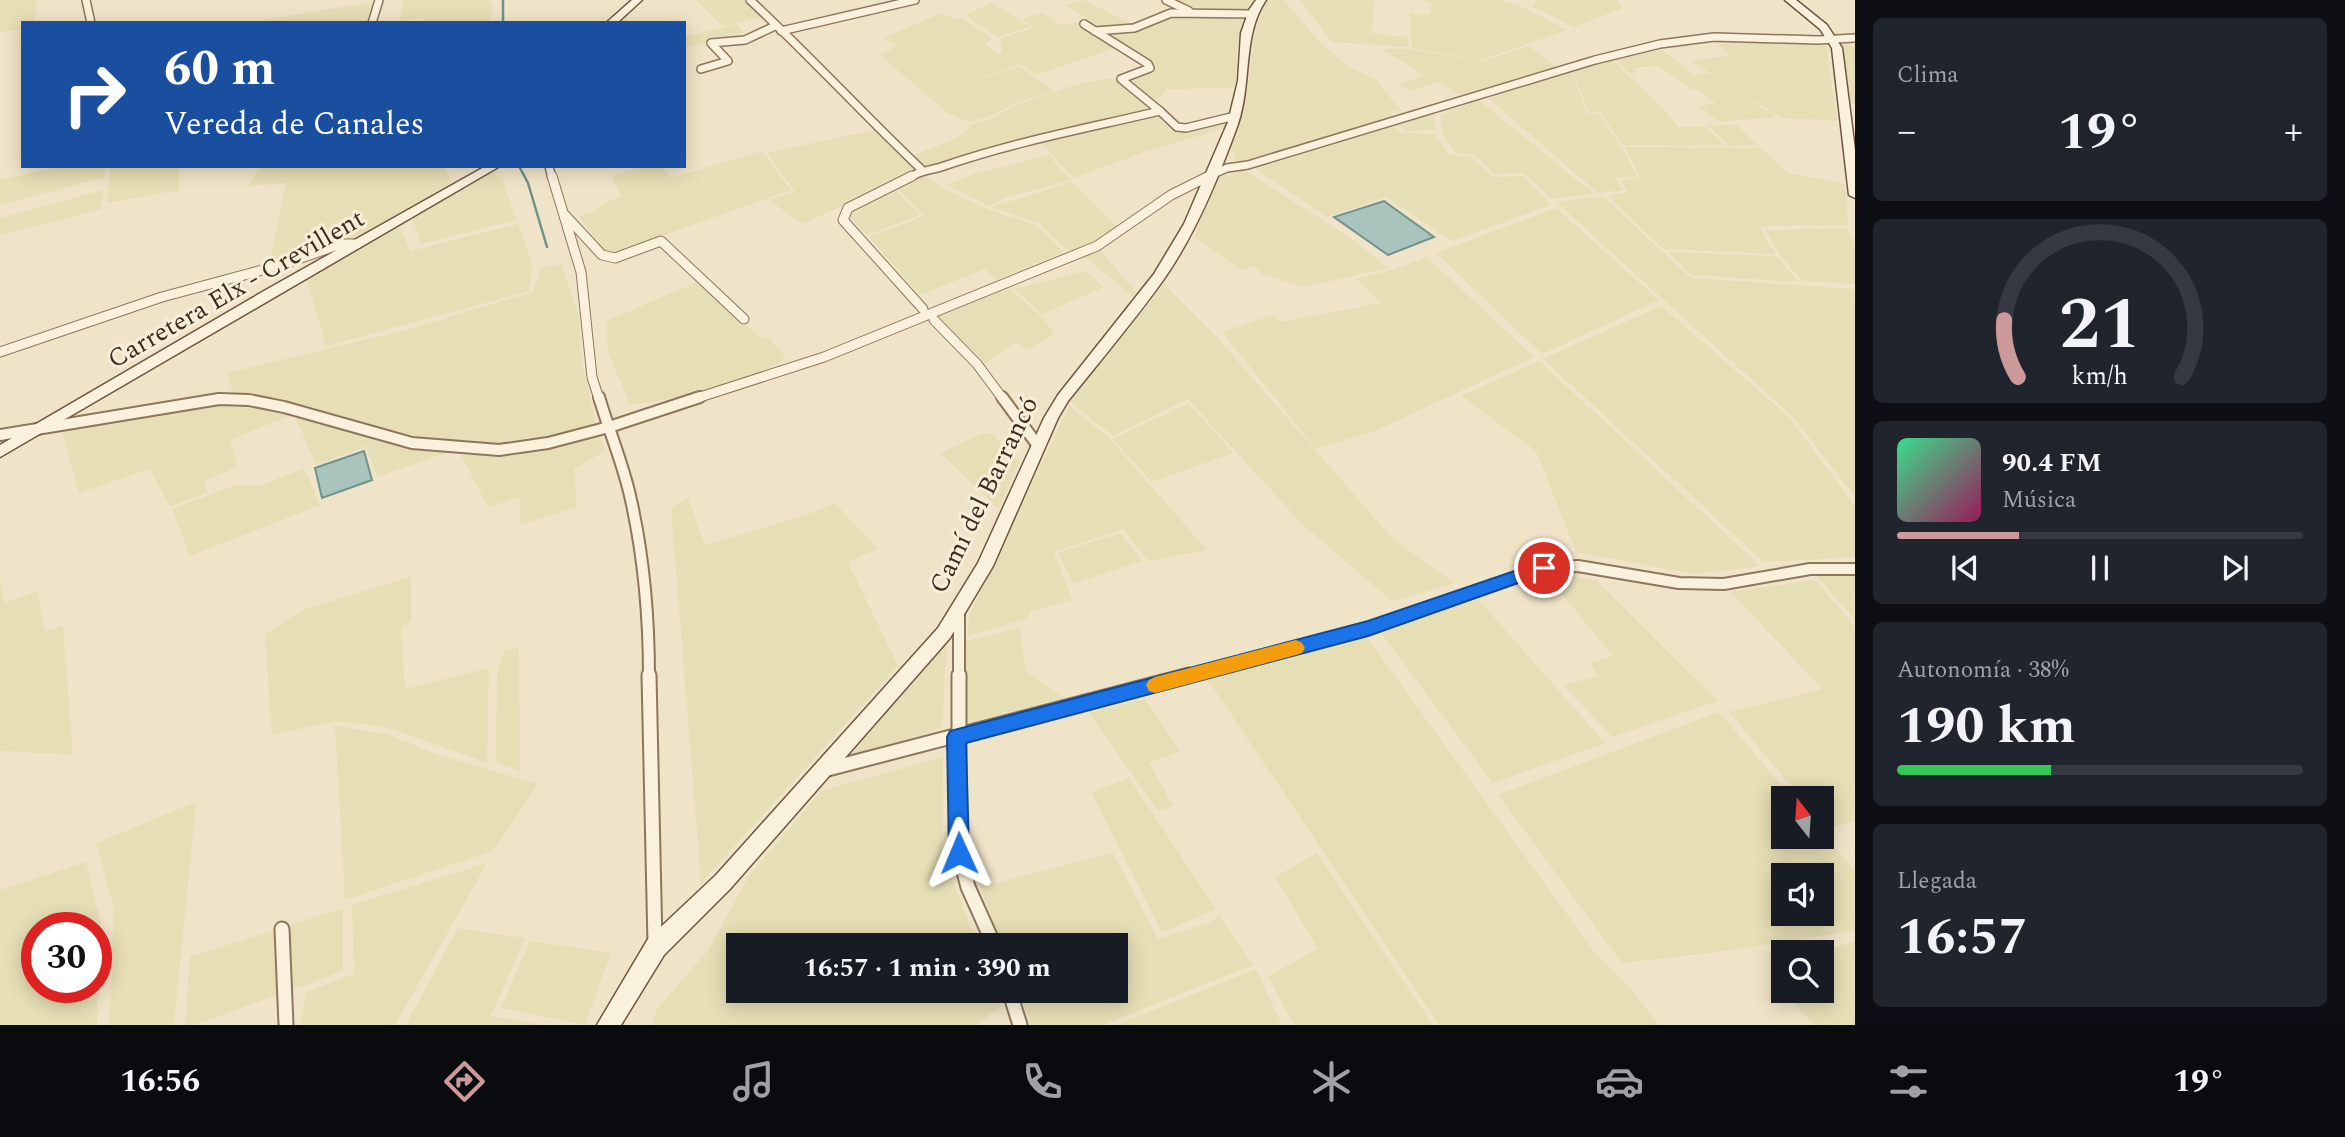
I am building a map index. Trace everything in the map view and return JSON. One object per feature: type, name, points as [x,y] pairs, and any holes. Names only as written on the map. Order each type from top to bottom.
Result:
[{"type":"street","points":[[86,0],[91,21]]},
{"type":"street","points":[[373,21],[379,0]]},
{"type":"street","points":[[613,21],[637,0]]},
{"type":"street","points":[[750,0],[921,169]]},
{"type":"street","points":[[701,69],[728,61],[711,43],[745,40],[778,29],[915,0]]},
{"type":"street","points":[[1166,0],[1192,12]]},
{"type":"street","name":"Camí del Barrancó","points":[[608,1025],[656,947],[723,882],[944,633],[959,611],[985,566],[1063,398],[1175,251],[1190,224],[1234,117],[1243,81],[1246,33],[1252,14],[1261,0]]},
{"type":"street","points":[[1790,0],[1813,18],[1833,39],[1855,195]]},
{"type":"street","points":[[1095,31],[1134,28],[1171,13],[1252,14]]},
{"type":"street","points":[[1084,24],[1149,64],[1150,68],[1121,79],[1177,127],[1186,128],[1234,117]]},
{"type":"street","points":[[0,435],[219,399],[249,400],[284,407],[412,443],[499,450],[548,443],[609,427],[824,357],[1097,246],[1171,195],[1209,175],[1595,60],[1660,44],[1714,37],[1852,40]]},
{"type":"street","points":[[923,309],[843,220],[848,208],[902,183],[921,169],[938,168],[973,156],[1160,111]]},
{"type":"street","name":"Carretera Elx - Crevillent","points":[[0,452],[493,168]]},
{"type":"street","points":[[551,168],[582,272],[592,377],[631,498],[640,549],[649,641],[652,891],[656,947]]},
{"type":"street","points":[[563,213],[602,256],[615,258],[661,241],[744,319]]},
{"type":"street","points":[[0,352],[162,297],[281,265],[341,244],[357,244]]},
{"type":"street","points":[[934,320],[977,365],[1039,447]]},
{"type":"street","points":[[822,771],[1368,629],[1544,568],[1578,566],[1679,583],[1724,584],[1810,569],[1855,569]]},
{"type":"street","points":[[959,611],[959,853],[968,887],[989,933]]},
{"type":"street","points":[[282,929],[286,1025]]},
{"type":"street","points":[[1013,1003],[1020,1025]]},
{"type":"shaded area","points":[[0,0],[41,0],[37,1],[34,21],[21,21],[21,29],[0,32]]},
{"type":"shaded area","points":[[403,0],[491,0],[493,7],[490,21],[425,21],[424,18],[400,21]]},
{"type":"shaded area","points":[[696,0],[743,0],[761,17],[723,26]]},
{"type":"shaded area","points":[[1084,0],[1133,25],[1097,29],[1088,23],[1085,17],[1064,5]]},
{"type":"shaded area","points":[[1171,0],[1253,0],[1244,13],[1195,11]]},
{"type":"shaded area","points":[[1265,0],[1284,0],[1323,46],[1353,69],[1375,79],[1401,111],[1391,112],[1393,118],[1253,161],[1237,163],[1231,148],[1245,110],[1254,37]]},
{"type":"shaded area","points":[[1300,0],[1375,0],[1371,33],[1408,37],[1409,47],[1332,42]]},
{"type":"shaded area","points":[[1423,0],[1499,0],[1518,5],[1567,30],[1480,60],[1412,48],[1410,13],[1430,15],[1431,4]]},
{"type":"shaded area","points":[[1538,0],[1616,0],[1623,8],[1574,27],[1532,6]]},
{"type":"shaded area","points":[[372,2],[367,21],[257,21]]},
{"type":"shaded area","points":[[992,3],[1030,27],[998,37],[965,15]]},
{"type":"shaded area","points":[[941,13],[954,19],[962,18],[990,37],[985,44],[998,54],[1002,52],[1001,38],[1034,28],[1022,19],[1043,13],[1061,25],[1076,22],[1114,48],[1037,75],[1020,64],[986,76],[972,65],[995,55],[970,64],[986,77],[1019,66],[1055,91],[969,122],[946,112],[880,55],[897,46],[884,38]]},
{"type":"shaded area","points":[[1174,15],[1243,16],[1237,44],[1235,88],[1167,89],[1155,104],[1125,79],[1150,71],[1155,65],[1101,33],[1136,30]]},
{"type":"shaded area","points":[[736,24],[744,32],[686,47],[686,36]]},
{"type":"shaded area","points":[[1715,41],[1826,43],[1837,121],[1781,118],[1691,61],[1730,55]]},
{"type":"shaded area","points":[[1842,44],[1855,45],[1855,104],[1852,104]]},
{"type":"shaded area","points":[[1528,46],[1558,68],[1463,97],[1439,82],[1410,91],[1399,84],[1425,75],[1381,49],[1410,49],[1482,61]]},
{"type":"shaded area","points":[[1659,47],[1694,75],[1710,73],[1776,117],[1719,122],[1699,106],[1716,103],[1696,89],[1691,89],[1654,66],[1633,68],[1636,73],[1630,74],[1614,59]]},
{"type":"shaded area","points":[[1611,59],[1664,109],[1678,127],[1704,126],[1726,146],[1623,145],[1600,112],[1589,112],[1572,71]]},
{"type":"shaded area","points":[[1571,72],[1587,113],[1599,114],[1622,148],[1637,177],[1616,178],[1623,190],[1598,193],[1488,98]]},
{"type":"shaded area","points":[[1109,78],[1119,80],[1154,110],[945,164],[926,167],[912,156],[947,142],[966,132],[971,125],[992,119],[1016,105],[1075,85]]},
{"type":"shaded area","points":[[1479,100],[1594,194],[1552,199],[1524,173],[1495,174],[1475,155],[1455,153],[1442,132],[1440,115]]},
{"type":"shaded area","points":[[1152,113],[1168,127],[1184,132],[1228,121],[1226,128],[1147,151],[1074,178],[1039,141]]},
{"type":"shaded area","points":[[1434,114],[1435,130],[1406,131],[1396,123]]},
{"type":"shaded area","points":[[1707,125],[1737,125],[1757,145],[1729,146]]},
{"type":"shaded area","points":[[1393,126],[1402,133],[1434,134],[1450,155],[1469,156],[1494,177],[1524,176],[1551,205],[1452,241],[1386,197],[1327,217],[1256,169]]},
{"type":"shaded area","points":[[874,130],[916,169],[899,180],[802,224],[769,200],[795,192],[767,153]]},
{"type":"shaded area","points":[[1625,147],[1760,148],[1789,173],[1845,184],[1848,225],[1759,226],[1775,254],[1663,249],[1607,196],[1627,192],[1621,180],[1641,178]]},
{"type":"shaded area","points":[[762,151],[791,190],[614,253],[604,251],[579,216],[593,212],[601,205],[622,196],[611,176],[637,168],[664,168],[672,178]]},
{"type":"shaded area","points":[[1050,155],[1072,180],[1007,197],[989,206],[947,185],[975,174]]},
{"type":"shaded area","points":[[51,168],[106,168],[105,177],[0,205],[0,180]]},
{"type":"shaded area","points":[[110,168],[179,168],[179,190],[107,203]]},
{"type":"shaded area","points":[[259,168],[446,168],[452,185],[356,239],[345,239],[283,260],[270,261],[286,183],[248,186]]},
{"type":"shaded area","points":[[1244,170],[1349,237],[1388,268],[1304,287],[1262,274],[1253,266],[1241,270],[1195,237],[1212,179]]},
{"type":"shaded area","points":[[492,173],[502,179],[516,220],[421,244],[412,218]]},
{"type":"shaded area","points":[[922,174],[951,192],[992,211],[1036,225],[1064,252],[996,280],[985,269],[920,295],[869,237],[924,216],[898,189]]},
{"type":"shaded area","points":[[1071,182],[1117,227],[1082,247],[1068,251],[1040,223],[992,207]]},
{"type":"shaded area","points":[[103,190],[102,209],[0,235],[0,218]]},
{"type":"shaded area","points":[[896,190],[921,215],[867,235],[849,216],[853,209]]},
{"type":"shaded area","points":[[1603,196],[1691,278],[1855,289],[1855,497],[1793,417],[1556,202]]},
{"type":"shaded area","points":[[1556,208],[1659,300],[1542,354],[1436,253]]},
{"type":"shaded area","points":[[518,224],[532,263],[529,291],[326,346],[307,280],[398,226],[411,251]]},
{"type":"shaded area","points":[[1847,228],[1855,244],[1855,284],[1803,281],[1782,258],[1765,230]]},
{"type":"shaded area","points":[[1099,249],[1137,293],[1132,296],[1084,256]]},
{"type":"shaded area","points":[[1668,252],[1776,256],[1799,282],[1691,275]]},
{"type":"shaded area","points":[[1427,257],[1534,357],[1377,430],[1316,449],[1222,332],[1273,315],[1280,322],[1381,303],[1356,279]]},
{"type":"shaded area","points":[[561,264],[579,316],[582,363],[596,425],[542,439],[499,444],[415,436],[307,406],[233,393],[227,373],[407,330],[532,292],[542,267]]},
{"type":"shaded area","points":[[1085,271],[1104,287],[1042,314],[1014,289]]},
{"type":"shaded area","points":[[697,282],[762,339],[768,337],[786,358],[758,375],[691,396],[630,405],[608,352],[606,321]]},
{"type":"shaded area","points":[[1164,284],[1214,334],[1393,539],[1455,583],[1392,601],[1301,523],[1188,399],[1113,436],[1069,401]]},
{"type":"shaded area","points":[[1011,290],[1042,317],[1055,334],[1028,350],[1016,342],[985,364],[936,315],[987,294]]},
{"type":"shaded area","points":[[1661,306],[1789,417],[1855,506],[1855,557],[1764,562],[1543,359]]},
{"type":"shaded area","points":[[1539,361],[1760,566],[1695,574],[1576,552],[1536,451],[1461,396]]},
{"type":"shaded area","points":[[233,403],[294,414],[230,440],[238,467],[204,481],[207,492],[170,507],[150,469],[79,493],[62,431],[210,404]]},
{"type":"shaded area","points":[[1188,403],[1233,453],[1152,482],[1113,439]]},
{"type":"shaded area","points":[[1069,406],[1108,437],[1207,550],[1148,561],[1123,529],[1054,552],[1072,600],[1031,611],[1026,619],[968,636],[969,616]]},
{"type":"shaded area","points":[[296,418],[446,453],[377,477],[366,446],[316,465]]},
{"type":"shaded area","points":[[600,433],[605,451],[574,469],[577,507],[520,525],[520,497],[488,507],[461,455],[505,456]]},
{"type":"shaded area","points":[[992,433],[1019,462],[999,509],[940,453],[979,435]]},
{"type":"shaded area","points":[[304,468],[320,505],[190,556],[172,509],[236,485],[260,486]]},
{"type":"shaded area","points":[[688,498],[705,545],[806,515],[835,503],[878,549],[848,562],[898,666],[701,883],[671,508]]},
{"type":"shaded area","points":[[1120,533],[1142,561],[1073,584],[1058,553]]},
{"type":"shaded area","points":[[1546,575],[1595,579],[1718,701],[1612,737],[1564,685],[1598,676],[1590,663],[1613,656]]},
{"type":"shaded area","points":[[1817,576],[1855,576],[1855,620]]},
{"type":"shaded area","points":[[411,577],[411,621],[401,627],[405,689],[489,668],[487,763],[387,727],[335,721],[272,735],[265,634],[305,609]]},
{"type":"shaded area","points":[[0,579],[4,603],[38,591],[44,631],[63,626],[73,755],[0,751]]},
{"type":"shaded area","points":[[1815,580],[1855,627],[1855,820],[1834,828],[1834,786],[1791,786],[1729,712],[1822,689],[1731,592]]},
{"type":"shaded area","points":[[1478,599],[1606,743],[1493,783],[1381,633]]},
{"type":"shaded area","points":[[1020,628],[1026,671],[1064,698],[967,723],[966,641]]},
{"type":"shaded area","points":[[1366,636],[1595,953],[1628,985],[1659,1025],[1439,1025],[1208,680]]},
{"type":"shaded area","points":[[947,640],[942,728],[850,756]]},
{"type":"shaded area","points":[[519,648],[520,771],[496,763],[497,670],[505,650]]},
{"type":"shaded area","points":[[1145,699],[1180,751],[1149,763],[1173,806],[1158,811],[1089,713]]},
{"type":"shaded area","points":[[1719,712],[1782,786],[1771,786],[1771,849],[1834,849],[1834,846],[1855,871],[1855,931],[1796,940],[1771,940],[1771,944],[1622,963],[1498,795]]},
{"type":"shaded area","points":[[335,726],[387,734],[435,754],[538,784],[493,851],[345,900]]},
{"type":"shaded area","points":[[943,757],[942,854],[973,933],[726,933],[726,1003],[1000,1003],[1001,1006],[977,1025],[653,1025],[656,1010],[710,948],[748,877],[821,791]]},
{"type":"shaded area","points":[[1129,778],[1216,909],[1162,932],[1091,792]]},
{"type":"shaded area","points":[[196,802],[174,1025],[109,1025],[114,908],[96,843]]},
{"type":"shaded area","points":[[1113,853],[1158,939],[1209,923],[1219,915],[1253,965],[1103,1025],[1031,1025],[1023,1003],[1128,1003],[1128,933],[997,933],[980,887]]},
{"type":"shaded area","points":[[1317,853],[1433,1025],[1294,1025],[1268,976],[1318,949],[1275,877]]},
{"type":"shaded area","points":[[86,862],[98,912],[21,912],[21,1003],[98,1003],[97,1025],[0,1025],[0,890]]},
{"type":"shaded area","points":[[487,863],[395,1025],[301,1025],[306,992],[354,974],[352,905]]},
{"type":"shaded area","points":[[343,908],[343,971],[194,1025],[185,1025],[190,957]]},
{"type":"shaded area","points":[[458,928],[525,938],[491,1016],[542,1025],[406,1025]]},
{"type":"shaded area","points":[[530,941],[611,953],[585,1025],[501,1008]]},
{"type":"shaded area","points":[[1855,942],[1855,1025],[1814,1025],[1795,1003],[1834,1003],[1834,947]]},
{"type":"shaded area","points":[[1256,969],[1282,1025],[1117,1025]]},
{"type":"water","points":[[1384,201],[1434,237],[1388,255],[1334,217]]},
{"type":"water","points":[[364,451],[372,480],[322,498],[315,468]]},
{"type":"waterway","points":[[503,0],[503,21]]},
{"type":"waterway","points":[[520,168],[528,183],[547,247]]},
{"type":"slow traffic","points":[[1155,685],[1296,648]]},
{"type":"route","points":[[959,853],[957,737],[1368,629],[1544,568]]}]
